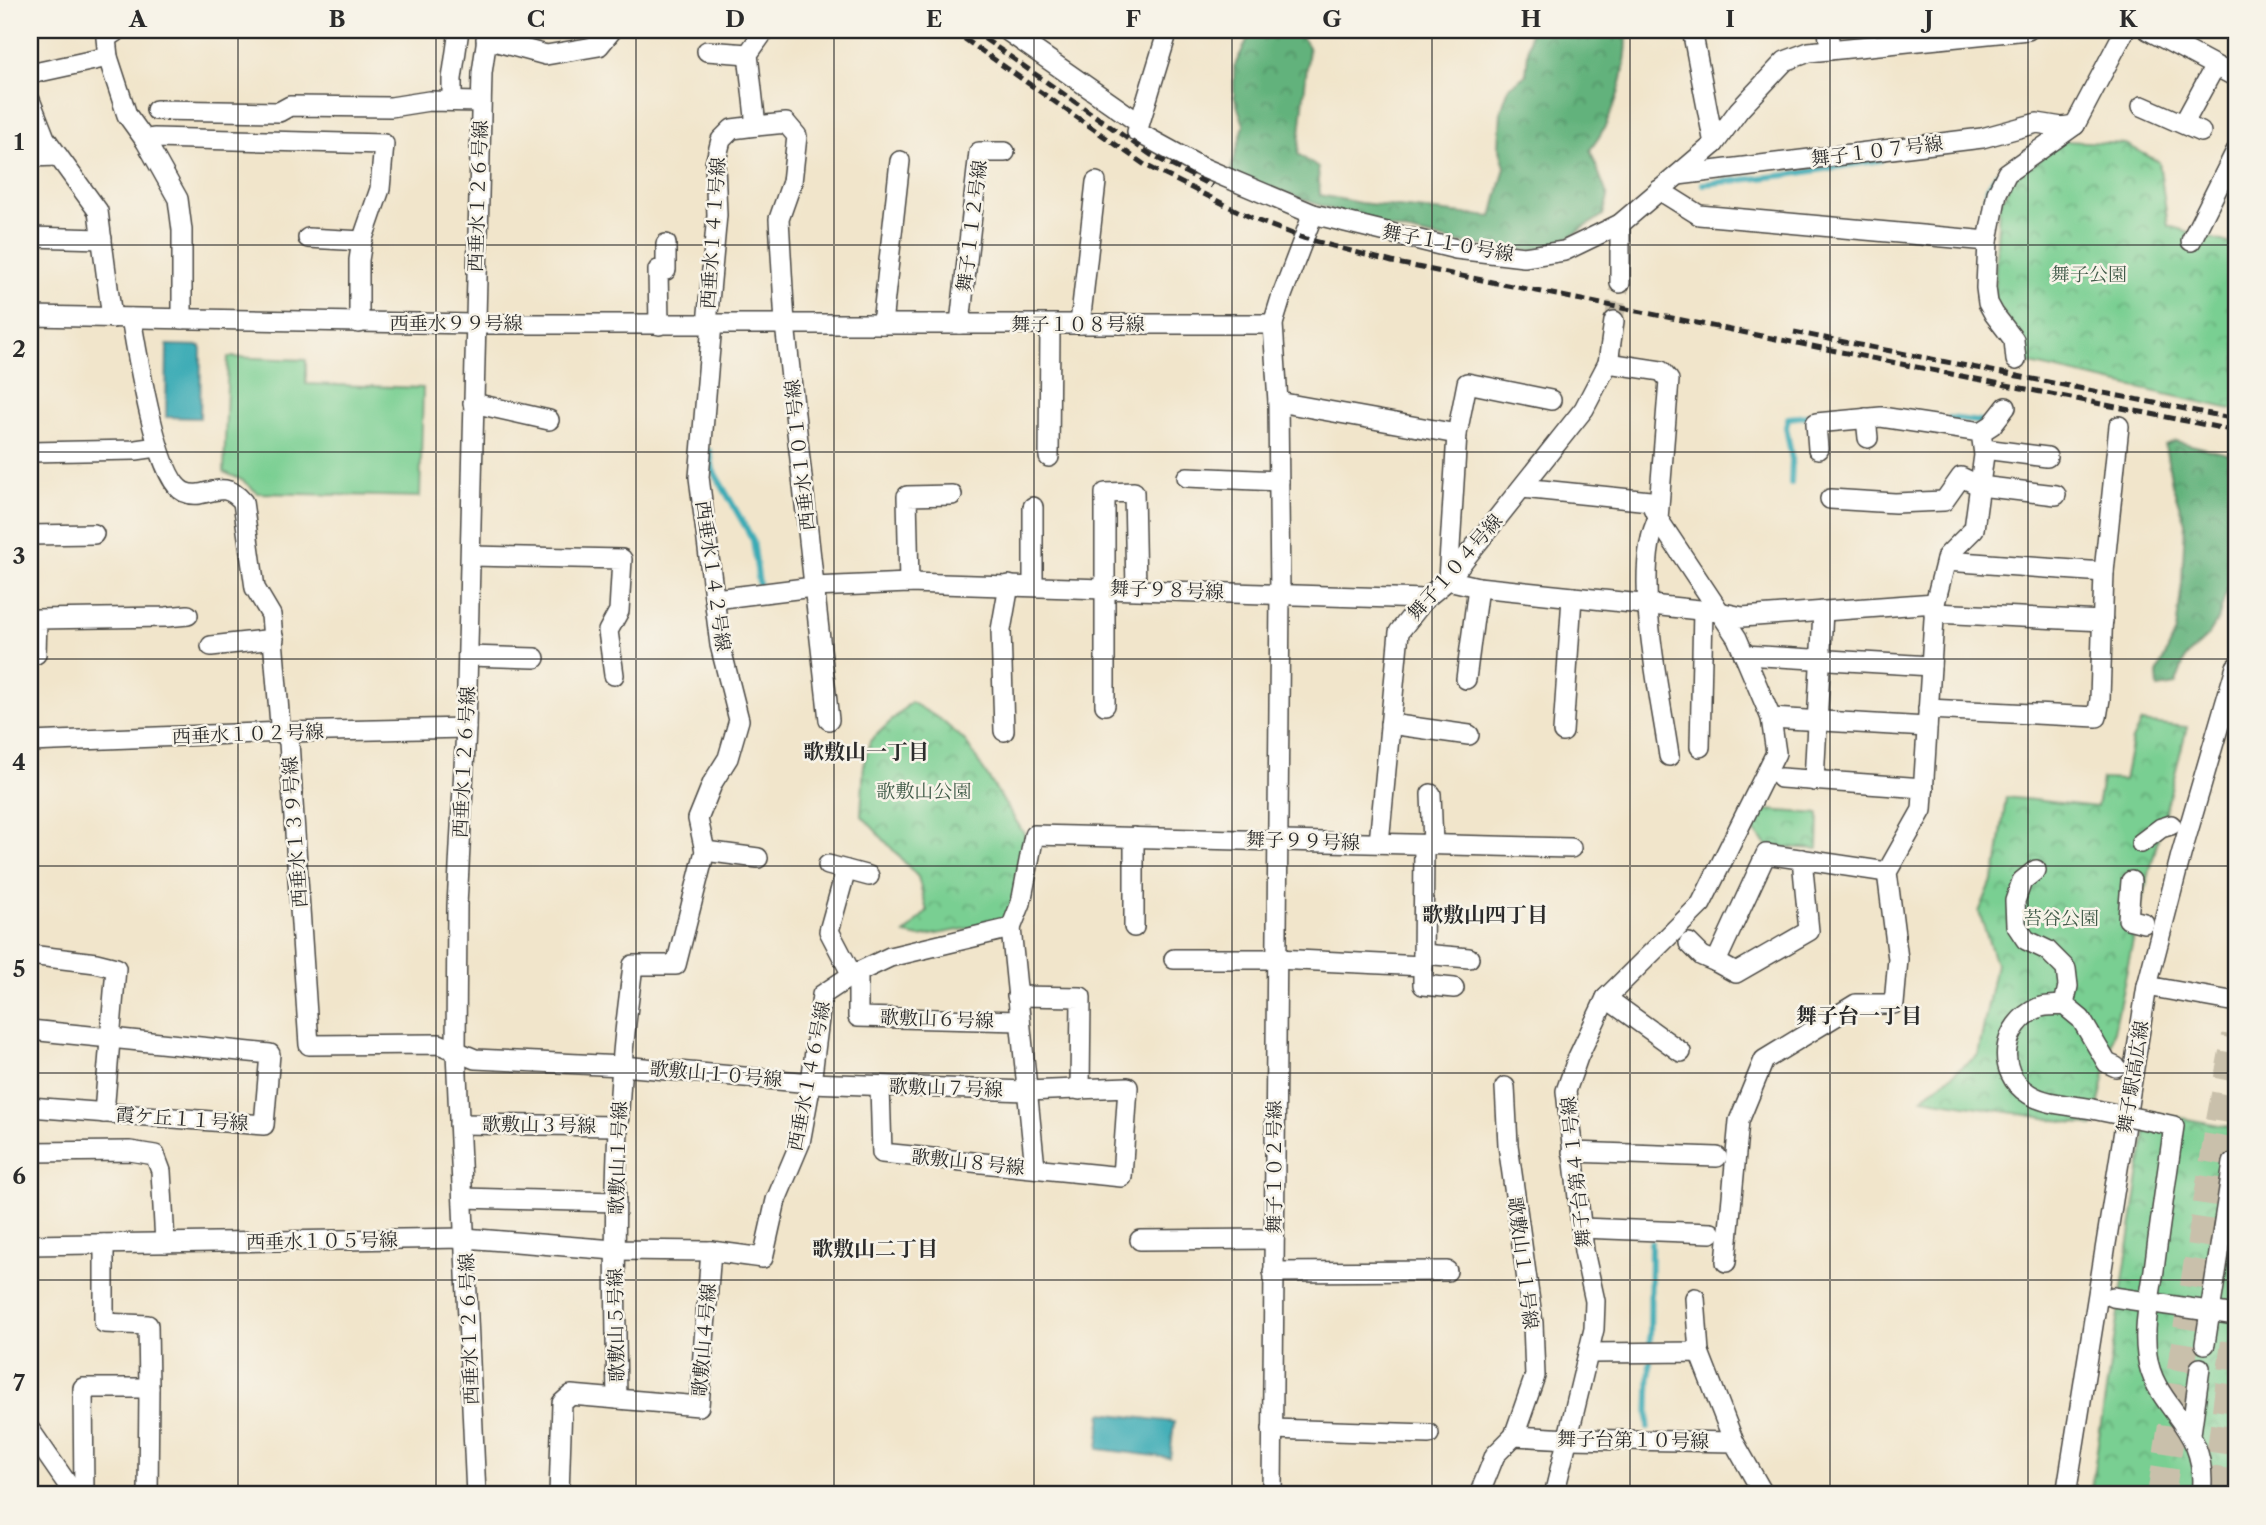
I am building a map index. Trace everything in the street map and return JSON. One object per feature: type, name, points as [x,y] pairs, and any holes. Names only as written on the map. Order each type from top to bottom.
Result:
[{"type":"street","points":[[118,30],[106,38],[108,57],[127,115],[145,140],[178,199],[182,230],[182,319]]},
{"type":"street","points":[[452,101],[452,79],[459,30]]},
{"type":"street","points":[[487,35],[545,54],[599,46],[612,30]]},
{"type":"street","points":[[756,126],[748,54],[765,30]]},
{"type":"street","points":[[1006,30],[1139,123],[1168,30]]},
{"type":"street","points":[[1692,30],[1714,144]]},
{"type":"street","points":[[1828,30],[1830,50]]},
{"type":"street","name":"舞子１１０号線","points":[[1139,123],[1137,132],[1199,166],[1313,214],[1456,249],[1524,257],[1564,251],[1620,224],[1714,144],[1739,110],[1785,61],[1810,52],[1969,33],[2028,30]]},
{"type":"street","points":[[2016,360],[2014,340],[1988,303],[1981,241],[2007,173],[2075,125],[2125,30]]},
{"type":"street","points":[[2148,30],[2170,35],[2236,77]]},
{"type":"street","name":"西垂水１２６号線","points":[[476,1495],[456,1052],[457,906],[466,728],[481,102],[487,35]]},
{"type":"street","points":[[707,51],[748,54]]},
{"type":"street","points":[[30,74],[108,57]]},
{"type":"street","points":[[2142,106],[2192,127],[2215,66]]},
{"type":"street","points":[[30,100],[45,138],[98,211],[121,318],[157,447],[136,450],[30,452]]},
{"type":"street","points":[[156,110],[279,112],[289,106],[391,107],[429,101],[481,102]]},
{"type":"street","name":"西垂水１０１号線","points":[[756,126],[786,123],[797,136],[792,182],[779,219],[785,324],[829,720]]},
{"type":"street","name":"舞子１０７号線","points":[[1678,175],[1982,138],[2037,123],[2062,127],[2075,125]]},
{"type":"street","name":"西垂水１４１号線","points":[[709,324],[717,215],[715,164],[721,140],[732,129],[756,126]]},
{"type":"street","points":[[145,140],[154,138],[384,144],[380,189],[362,241],[359,260],[359,323]]},
{"type":"street","points":[[2191,241],[2236,151]]},
{"type":"street","name":"舞子１１２号線","points":[[960,324],[979,152],[1005,152]]},
{"type":"street","points":[[30,157],[58,156]]},
{"type":"street","points":[[882,324],[900,161]]},
{"type":"street","points":[[1080,324],[1096,182]]},
{"type":"street","points":[[1660,190],[1699,215],[1981,241]]},
{"type":"street","points":[[1273,324],[1313,214]]},
{"type":"street","points":[[1620,224],[1620,283]]},
{"type":"street","points":[[30,237],[102,239]]},
{"type":"street","points":[[308,238],[362,241]]},
{"type":"street","points":[[659,324],[659,270],[666,270],[666,244]]},
{"type":"street","name":"西垂水９９号線","points":[[30,316],[359,323],[882,324]]},
{"type":"street","name":"舞子１０４号線","points":[[1379,843],[1399,632],[1425,598],[1448,580],[1584,409],[1608,363],[1614,321]]},
{"type":"street","name":"西垂水１４２号線","points":[[622,1066],[633,965],[676,965],[705,851],[698,818],[713,782],[728,758],[739,720],[720,645],[699,477],[709,324]]},
{"type":"street","name":"舞子１０８号線","points":[[882,324],[1273,324]]},
{"type":"street","points":[[1049,457],[1050,324]]},
{"type":"street","name":"舞子１０２号線","points":[[1272,1495],[1280,594],[1278,402],[1273,324]]},
{"type":"street","points":[[1608,363],[1661,371],[1669,380],[1658,519],[1651,532],[1647,605],[1669,757]]},
{"type":"street","points":[[1551,400],[1467,383],[1457,434],[1448,580],[1478,587],[1711,611],[1742,617],[1823,611],[1934,608],[2103,621]]},
{"type":"street","points":[[1278,402],[1457,434]]},
{"type":"street","points":[[473,403],[526,406],[549,420]]},
{"type":"street","points":[[1726,1262],[1739,1121],[1764,1060],[1856,1004],[1894,1004],[1898,959],[1887,872],[1922,810],[1934,608],[1947,556],[1973,529],[1980,486],[1983,440],[2006,407]]},
{"type":"street","points":[[1818,449],[1816,423],[1867,428],[1881,417],[2047,457]]},
{"type":"street","points":[[1771,718],[1816,720],[2097,717],[2100,699],[2104,572],[2119,426]]},
{"type":"street","name":"西垂水１３９号線","points":[[157,447],[174,485],[181,491],[189,494],[225,488],[237,494],[243,502],[255,588],[271,615],[280,724],[289,742],[309,1045],[439,1044],[456,1052]]},
{"type":"street","points":[[1830,499],[1895,503],[1944,501],[1961,477],[1980,486],[2056,495]]},
{"type":"street","points":[[1187,478],[1279,481]]},
{"type":"street","name":"舞子台第４１号線","points":[[1522,488],[1650,501],[1711,611],[1737,638],[1771,718],[1776,753],[1701,904],[1606,998],[1578,1056],[1566,1091],[1581,1228],[1595,1301],[1590,1353],[1554,1495]]},
{"type":"street","points":[[1105,705],[1105,493],[1135,492],[1136,589]]},
{"type":"street","points":[[909,583],[907,496],[952,495]]},
{"type":"street","points":[[1033,507],[1033,586]]},
{"type":"street","points":[[30,535],[94,534]]},
{"type":"street","points":[[471,556],[622,559],[619,611],[608,631],[614,675]]},
{"type":"street","points":[[1946,561],[2104,572]]},
{"type":"street","name":"舞子９８号線","points":[[715,599],[813,587],[909,583],[1425,598]]},
{"type":"street","points":[[1004,731],[1002,629],[1009,585]]},
{"type":"street","points":[[1466,679],[1478,587]]},
{"type":"street","points":[[1563,732],[1572,597]]},
{"type":"street","points":[[1700,747],[1711,611]]},
{"type":"street","points":[[1814,780],[1823,611]]},
{"type":"street","points":[[30,654],[36,654],[37,619],[188,615]]},
{"type":"street","points":[[211,646],[274,639]]},
{"type":"street","points":[[1744,655],[1931,666]]},
{"type":"street","points":[[468,656],[535,658]]},
{"type":"street","name":"舞子駅高広線","points":[[2066,1495],[2147,986],[2181,855],[2236,667]]},
{"type":"street","points":[[1390,724],[1469,735]]},
{"type":"street","name":"西垂水１０２号線","points":[[30,742],[466,728]]},
{"type":"street","points":[[1781,778],[1924,788]]},
{"type":"street","points":[[1432,794],[1423,985],[1454,988]]},
{"type":"street","points":[[2141,843],[2161,828],[2171,825]]},
{"type":"street","name":"舞子９９号線","points":[[1011,928],[1021,903],[1034,835],[1571,848]]},
{"type":"street","points":[[1133,837],[1134,928]]},
{"type":"street","points":[[705,851],[758,858]]},
{"type":"street","points":[[1716,962],[1766,854],[1887,872]]},
{"type":"street","points":[[1689,943],[1702,956],[1736,973],[1809,931],[1802,859]]},
{"type":"street","points":[[855,974],[829,931],[837,867],[869,876]]},
{"type":"street","points":[[2036,870],[2022,881],[2015,901],[2016,925],[2026,940],[2047,950],[2066,969],[2068,986],[2064,1005]]},
{"type":"street","points":[[2131,881],[2127,919],[2144,923]]},
{"type":"street","points":[[1011,928],[1035,1168]]},
{"type":"street","name":"西垂水１４６号線","points":[[614,1250],[711,1251],[763,1258],[776,1200],[800,1143],[822,995],[855,974],[890,957],[1011,928]]},
{"type":"street","points":[[30,956],[96,963],[116,968],[104,1113]]},
{"type":"street","points":[[1174,959],[1469,958]]},
{"type":"street","name":"歌敷山６号線","points":[[855,974],[858,1017],[1020,1021]]},
{"type":"street","points":[[2147,986],[2236,1002]]},
{"type":"street","points":[[1017,996],[1081,998],[1080,1090]]},
{"type":"street","points":[[1606,998],[1681,1052]]},
{"type":"street","points":[[2116,1067],[2107,1063],[2081,1019],[2064,1005],[2040,1006],[2021,1017],[2010,1032],[2005,1047],[2014,1082],[2030,1095],[2174,1126],[2149,1303],[2147,1355],[2152,1375],[2191,1434],[2199,1453],[2201,1495]]},
{"type":"street","points":[[30,1030],[110,1038]]},
{"type":"street","name":"霞ケ丘１１号線","points":[[30,1107],[264,1125],[270,1054],[110,1038]]},
{"type":"street","name":"歌敷山１０号線","points":[[456,1052],[474,1059],[622,1066],[811,1083]]},
{"type":"street","name":"歌敷山１号線","points":[[614,1250],[622,1066]]},
{"type":"street","name":"歌敷山７号線","points":[[811,1083],[1026,1091],[1128,1087],[1122,1177]]},
{"type":"street","name":"歌敷山８号線","points":[[880,1086],[882,1153],[1122,1177]]},
{"type":"street","name":"歌敷山１１号線","points":[[1505,1087],[1508,1145],[1533,1323],[1535,1376],[1514,1436]]},
{"type":"street","name":"歌敷山３号線","points":[[459,1124],[618,1126]]},
{"type":"street","points":[[30,1152],[130,1151],[155,1155],[161,1171],[164,1243]]},
{"type":"street","points":[[1572,1152],[1717,1157]]},
{"type":"street","points":[[2205,1344],[2233,1163]]},
{"type":"street","points":[[463,1198],[616,1202]]},
{"type":"street","points":[[1581,1228],[1712,1233]]},
{"type":"street","name":"西垂水１０５号線","points":[[30,1245],[465,1238],[614,1250]]},
{"type":"street","points":[[1139,1240],[1273,1239]]},
{"type":"street","points":[[104,1244],[104,1323],[148,1325],[148,1495]]},
{"type":"street","name":"歌敷山５号線","points":[[614,1250],[617,1399]]},
{"type":"street","name":"歌敷山４号線","points":[[558,1495],[562,1404],[572,1395],[699,1406],[711,1251]]},
{"type":"street","points":[[1273,1272],[1447,1271]]},
{"type":"street","points":[[2113,1297],[2236,1315]]},
{"type":"street","points":[[1695,1298],[1699,1352],[1734,1442]]},
{"type":"street","points":[[1590,1353],[1699,1352]]},
{"type":"street","points":[[2191,1434],[2200,1368]]},
{"type":"street","points":[[83,1495],[83,1388],[149,1388]]},
{"type":"street","points":[[1272,1429],[1429,1434]]},
{"type":"street","points":[[30,1430],[75,1495]]},
{"type":"street","points":[[1479,1495],[1495,1455],[1514,1436]]},
{"type":"street","name":"舞子台第１０号線","points":[[1514,1436],[1734,1442],[1764,1495]]},
{"type":"green space","points":[[1277,29],[1291,32],[1304,40],[1309,47],[1298,154],[1318,168],[1320,195],[1360,203],[1492,217],[1505,167],[1499,147],[1501,111],[1509,87],[1526,75],[1530,30],[1627,30],[1625,62],[1618,93],[1606,124],[1590,150],[1608,197],[1603,215],[1568,238],[1533,251],[1465,244],[1372,224],[1230,173],[1244,125],[1234,96],[1234,67],[1252,30]]},
{"type":"green space","name":"舞子公園","points":[[2065,141],[2126,144],[2159,162],[2168,226],[2236,245],[2236,410],[2026,363],[2024,347],[1994,298],[1999,206],[2013,178]]},
{"type":"green space","points":[[228,357],[306,360],[306,384],[423,388],[420,497],[258,493],[242,480],[224,472]]},
{"type":"green space","points":[[2175,441],[2236,456],[2236,558],[2218,620],[2208,636],[2186,657],[2175,685],[2158,688],[2157,674],[2176,632],[2182,583],[2185,523],[2172,484],[2165,445]]},
{"type":"green space","name":"歌敷山公園","points":[[911,702],[940,719],[965,741],[1025,835],[1012,912],[1004,922],[920,937],[905,934],[927,911],[918,877],[861,815],[864,763],[870,741]]},
{"type":"green space","name":"苔谷公園","points":[[2141,722],[2187,727],[2138,917],[2094,1126],[1922,1098],[1978,1055],[1996,964],[1979,912],[1996,871],[2006,797],[2097,807],[2102,779],[2124,780],[2132,740]]},
{"type":"green space","points":[[1754,809],[1819,814],[1818,849],[1768,846],[1747,824]]},
{"type":"green space","points":[[2149,1112],[2236,1128],[2236,1495],[2090,1495]]},
{"type":"water","points":[[167,345],[201,346],[200,418],[166,417]]},
{"type":"water","points":[[1102,1413],[1174,1422],[1170,1458],[1098,1449]]},
{"type":"waterway","points":[[1703,184],[1787,175],[1881,160]]},
{"type":"waterway","points":[[1983,219],[1988,188],[1997,174]]},
{"type":"waterway","points":[[1983,310],[1986,320],[1997,335]]},
{"type":"waterway","points":[[1791,483],[1792,460],[1786,427],[1788,418],[1818,415]]},
{"type":"waterway","points":[[1950,418],[1982,422]]},
{"type":"waterway","points":[[710,451],[713,470],[753,540],[759,584]]},
{"type":"waterway","points":[[1650,1344],[1651,1243]]},
{"type":"waterway","points":[[1648,1427],[1650,1362]]},
{"type":"tunnel","points":[[1614,321],[1620,283]]},
{"type":"tunnel","points":[[2161,1495],[2236,1036]]},
{"type":"tunnel","points":[[2215,1495],[2236,1334]]},
{"type":"railway","points":[[952,30],[1145,165],[1256,220],[1303,238],[1392,262],[2236,431]]},
{"type":"railway","points":[[972,30],[1151,155],[1212,186]]},
{"type":"railway","points":[[1794,332],[2236,419]]},
{"type":"district","name":"歌敷山一丁目","points":[[866,751]]},
{"type":"district","name":"歌敷山四丁目","points":[[1485,914]]},
{"type":"district","name":"舞子台一丁目","points":[[1859,1015]]},
{"type":"district","name":"歌敷山二丁目","points":[[875,1248]]}]
